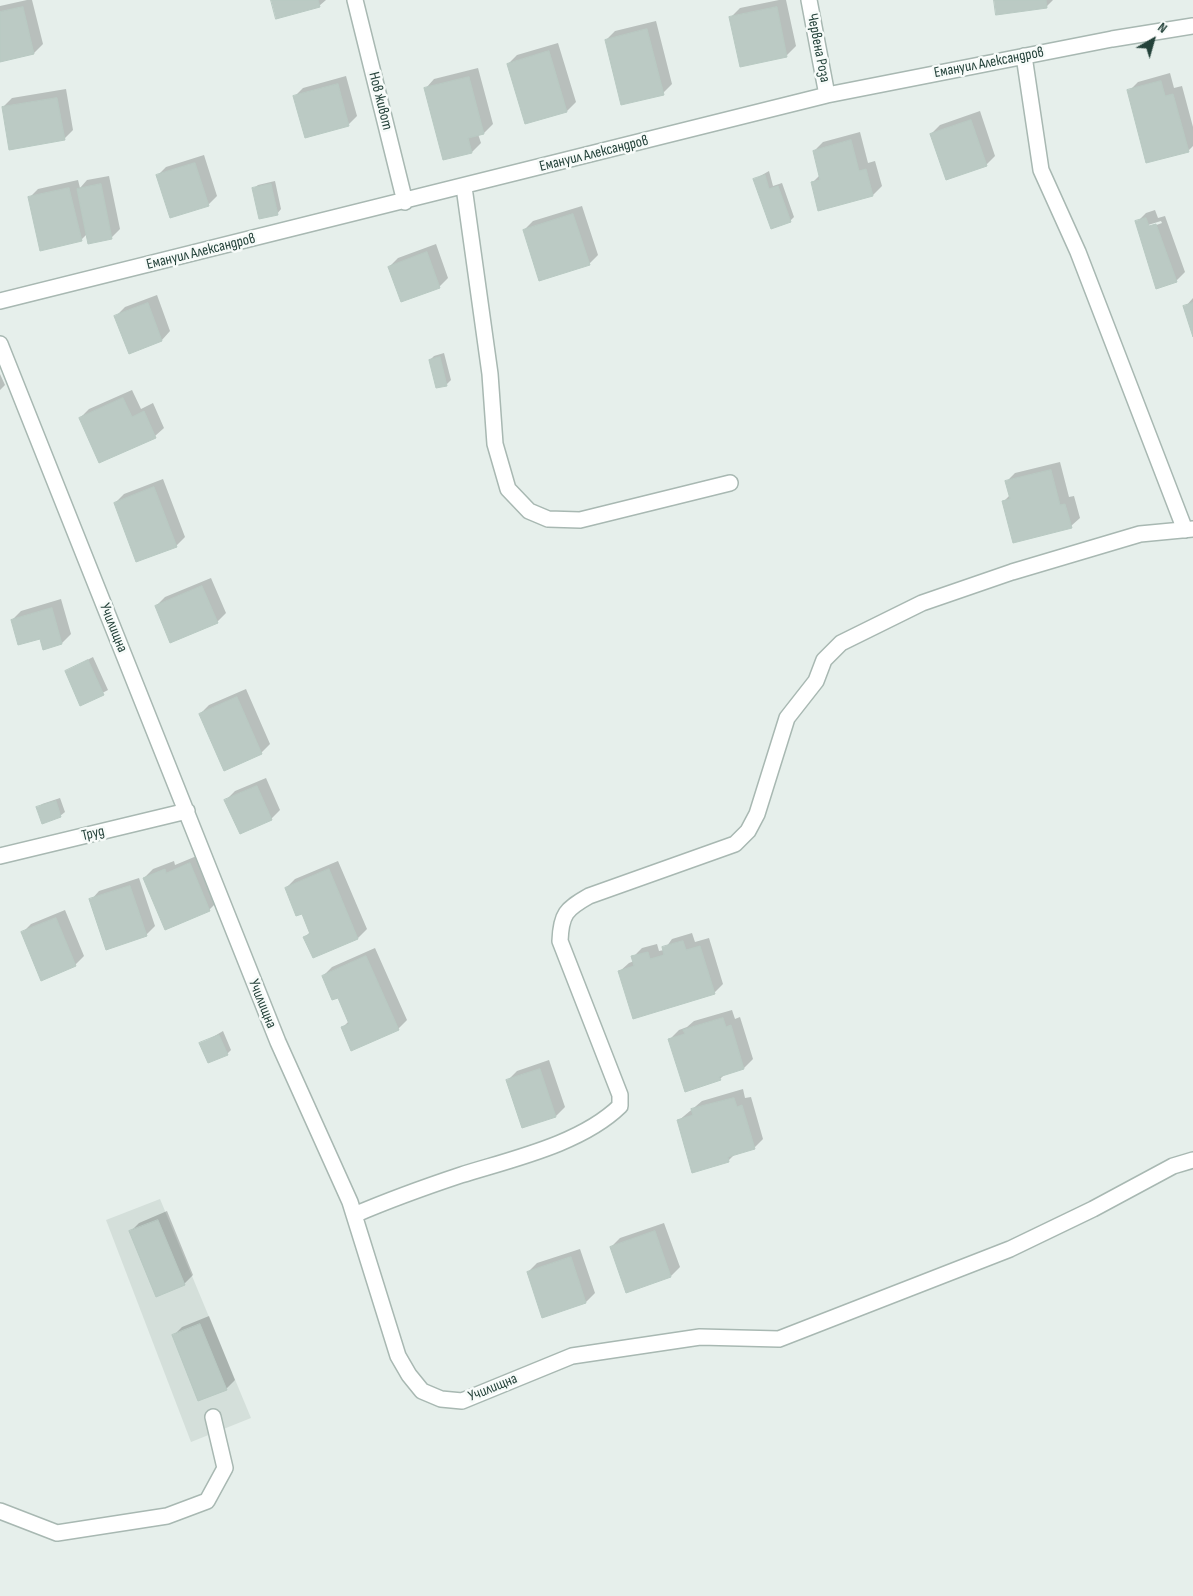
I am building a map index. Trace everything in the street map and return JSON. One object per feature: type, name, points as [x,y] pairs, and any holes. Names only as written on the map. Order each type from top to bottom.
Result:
[{"type":"street","name":"Нов живот","points":[[354,0],[405,202]]},
{"type":"street","name":"Червена Роза","points":[[809,0],[827,95]]},
{"type":"street","name":"Емануил Александров","points":[[0,301],[405,202],[827,95],[1112,38],[1193,26]]},
{"type":"street","points":[[354,1215],[462,1175],[545,1149],[607,1118],[620,1106],[620,1094],[560,941],[561,922],[569,908],[589,896],[735,844],[742,838],[757,814],[787,718],[816,681],[824,660],[841,643],[922,603],[1012,572],[1140,534],[1189,529],[1078,252],[1041,170],[1024,56]]},
{"type":"street","points":[[464,187],[490,374],[494,444],[508,489],[530,510],[548,519],[580,520],[730,483]]},
{"type":"street","name":"Училищна","points":[[0,344],[278,1042],[350,1202],[398,1356],[409,1375],[422,1391],[441,1399],[462,1401],[572,1356],[700,1337],[779,1339],[1010,1249],[1093,1210],[1173,1166],[1193,1160]]},
{"type":"street","name":"Труд","points":[[0,856],[187,811]]},
{"type":"street","points":[[0,1512],[57,1533],[167,1516],[207,1501],[225,1468],[213,1417]]},
{"type":"shaded area","points":[[160,1199],[251,1418],[191,1442],[106,1220]]},
{"type":"building","points":[[271,0],[318,0],[320,7],[276,19]]},
{"type":"building","points":[[994,0],[1046,0],[1047,8],[996,15]]},
{"type":"building","points":[[23,7],[34,54],[0,62],[0,12]]},
{"type":"building","points":[[777,7],[787,57],[740,67],[729,17]]},
{"type":"building","points":[[647,29],[664,95],[621,105],[605,40]]},
{"type":"building","points":[[549,51],[567,112],[525,124],[507,64]]},
{"type":"building","points":[[469,77],[484,134],[468,138],[472,153],[443,160],[424,88]]},
{"type":"building","points":[[1161,81],[1165,96],[1173,94],[1189,152],[1146,163],[1127,90]]},
{"type":"building","points":[[338,84],[349,126],[305,138],[293,96]]},
{"type":"building","points":[[57,98],[65,140],[9,150],[2,107]]},
{"type":"building","points":[[971,120],[987,166],[946,180],[930,134]]},
{"type":"building","points":[[851,140],[859,171],[866,169],[873,196],[818,211],[811,182],[820,180],[813,151]]},
{"type":"building","points":[[195,163],[209,206],[170,218],[156,175]]},
{"type":"building","points":[[765,175],[769,189],[778,186],[791,222],[771,229],[753,179]]},
{"type":"building","points":[[101,184],[112,239],[88,244],[77,189]]},
{"type":"building","points":[[271,184],[278,215],[259,219],[252,188]]},
{"type":"building","points":[[69,188],[82,241],[40,251],[28,197]]},
{"type":"building","points":[[573,214],[590,265],[539,281],[523,230]]},
{"type":"building","points":[[1146,218],[1149,226],[1156,224],[1177,282],[1156,289],[1135,221]]},
{"type":"building","points":[[427,252],[440,288],[401,302],[388,267]]},
{"type":"building","points":[[148,303],[162,341],[129,354],[114,316]]},
{"type":"building","points":[[1193,303],[1193,337],[1183,306]]},
{"type":"building","points":[[440,357],[447,386],[436,388],[429,360]]},
{"type":"building","points":[[123,398],[132,417],[144,411],[156,438],[99,463],[79,418]]},
{"type":"building","points":[[1051,470],[1060,505],[1065,504],[1072,528],[1013,543],[1002,501],[1010,499],[1005,481]]},
{"type":"building","points":[[154,487],[177,547],[136,562],[114,503]]},
{"type":"building","points":[[202,586],[218,623],[170,643],[155,606]]},
{"type":"building","points":[[52,608],[62,644],[43,650],[40,639],[18,645],[11,620]]},
{"type":"building","points":[[88,660],[104,695],[80,706],[65,671]]},
{"type":"building","points":[[237,697],[262,754],[224,771],[199,714]]},
{"type":"building","points":[[257,786],[272,820],[240,834],[224,800]]},
{"type":"building","points":[[56,801],[61,817],[42,824],[36,807]]},
{"type":"building","points":[[190,863],[210,911],[165,930],[143,878],[165,869],[166,873]]},
{"type":"building","points":[[329,869],[358,939],[313,958],[303,937],[310,934],[302,914],[296,916],[285,888]]},
{"type":"building","points":[[130,886],[147,936],[106,950],[89,899]]},
{"type":"building","points":[[56,918],[76,966],[41,981],[21,932]]},
{"type":"building","points":[[683,941],[686,950],[700,946],[715,994],[633,1019],[618,971],[634,966],[631,956],[648,952],[650,959],[664,955],[662,947]]},
{"type":"building","points":[[366,956],[399,1030],[351,1051],[341,1027],[349,1024],[338,998],[332,1000],[322,976]]},
{"type":"building","points":[[723,1018],[726,1027],[731,1025],[744,1069],[719,1077],[721,1080],[685,1092],[668,1039],[685,1034],[683,1030]]},
{"type":"building","points":[[219,1035],[228,1055],[208,1063],[199,1043]]},
{"type":"building","points":[[540,1069],[556,1117],[522,1128],[506,1080]]},
{"type":"building","points":[[734,1098],[737,1107],[742,1105],[755,1149],[728,1157],[729,1162],[692,1173],[677,1120],[693,1115],[691,1109]]},
{"type":"building","points":[[158,1220],[185,1285],[156,1297],[129,1231]]},
{"type":"building","points":[[655,1231],[671,1277],[626,1293],[610,1247]]},
{"type":"building","points":[[571,1257],[586,1303],[542,1318],[527,1272]]},
{"type":"building","points":[[200,1324],[227,1390],[198,1401],[172,1335]]}]
